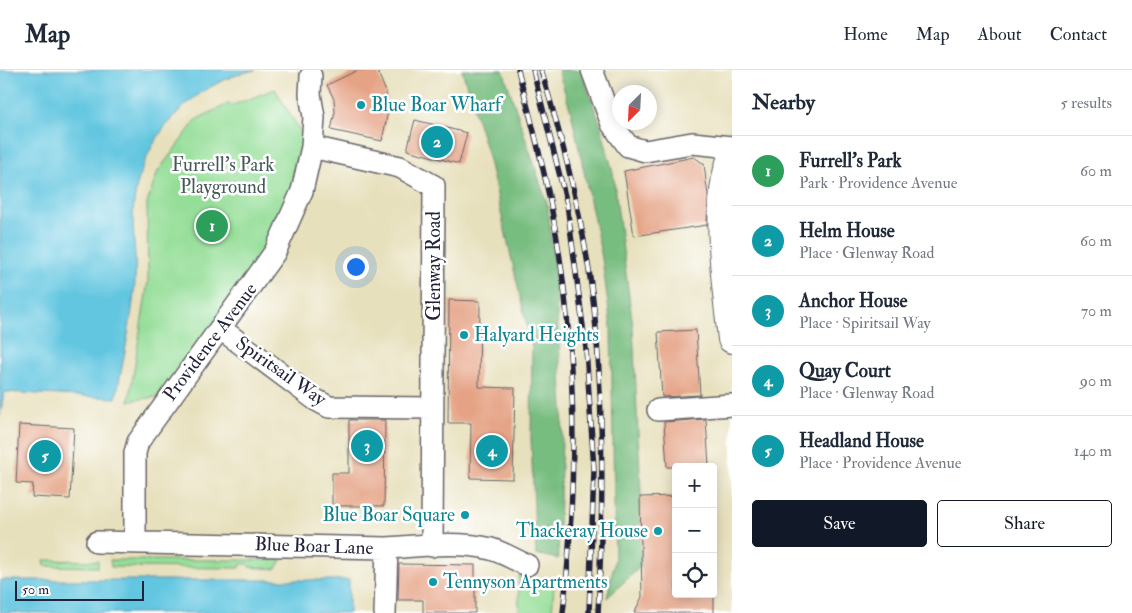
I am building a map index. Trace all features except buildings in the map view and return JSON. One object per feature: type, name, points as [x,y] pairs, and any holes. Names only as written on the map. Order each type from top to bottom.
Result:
[{"type":"main road","points":[[732,158],[726,178],[723,223],[732,339]]},
{"type":"street","points":[[592,70],[612,124],[628,146],[644,151],[692,143],[732,147]]},
{"type":"street","points":[[311,76],[310,94],[314,117],[312,147]]},
{"type":"street","name":"Providence Avenue","points":[[135,542],[135,453],[138,442],[266,267],[284,237],[302,191],[312,147]]},
{"type":"street","name":"Glenway Road","points":[[312,147],[400,167],[434,186],[432,546]]},
{"type":"street","name":"Spiritsail Way","points":[[221,329],[316,400],[329,407],[433,408]]},
{"type":"street","points":[[658,410],[732,405]]},
{"type":"street","name":"Blue Boar Lane","points":[[97,542],[387,548],[432,546],[488,549],[527,565]]},
{"type":"street","points":[[385,613],[387,548]]},
{"type":"green space","points":[[462,70],[503,70],[548,207],[563,408],[558,559],[536,554],[531,439],[532,348],[488,156]]},
{"type":"green space","points":[[558,70],[581,70],[600,123],[613,173],[633,327],[641,494],[642,565],[607,598],[615,558],[611,327],[602,258],[571,112]]},
{"type":"green space","name":"Furrell's Park Playground","points":[[275,89],[310,148],[267,248],[161,396],[129,401],[148,281],[147,203],[158,171],[197,119],[228,104],[233,105]]},
{"type":"green space","points":[[44,560],[98,561],[98,567],[45,566]]},
{"type":"green space","points":[[110,560],[282,560],[276,569],[249,567],[248,564],[241,564],[240,568],[111,567]]},
{"type":"green space","points":[[519,575],[554,585],[552,613],[519,613]]},
{"type":"water","points":[[0,70],[255,70],[232,77],[210,87],[191,101],[174,117],[159,136],[147,156],[139,178],[134,202],[134,297],[116,398],[4,392],[0,416]]},
{"type":"water","points":[[0,580],[349,580],[349,613],[0,613]]},
{"type":"railway","points":[[518,70],[551,206],[566,306],[570,357],[573,460],[568,562],[563,613]]},
{"type":"railway","points":[[533,70],[567,204],[586,349],[594,470],[589,613]]},
{"type":"railway","points":[[541,70],[568,165],[593,297],[599,364],[601,435],[602,507],[598,613]]},
{"type":"place","name":"Blue Boar Wharf","points":[[361,105]]},
{"type":"place","name":"Helm House","points":[[437,142]]},
{"type":"place","name":"Furrell's Park","points":[[212,226]]},
{"type":"place","name":"Halyard Heights","points":[[464,335]]},
{"type":"place","name":"Anchor House","points":[[367,446]]},
{"type":"place","name":"Quay Court","points":[[492,451]]},
{"type":"place","name":"Headland House","points":[[45,456]]},
{"type":"place","name":"Blue Boar Square","points":[[465,515]]},
{"type":"place","name":"Thackeray House","points":[[658,531]]},
{"type":"place","name":"Tennyson Apartments","points":[[433,582]]}]
